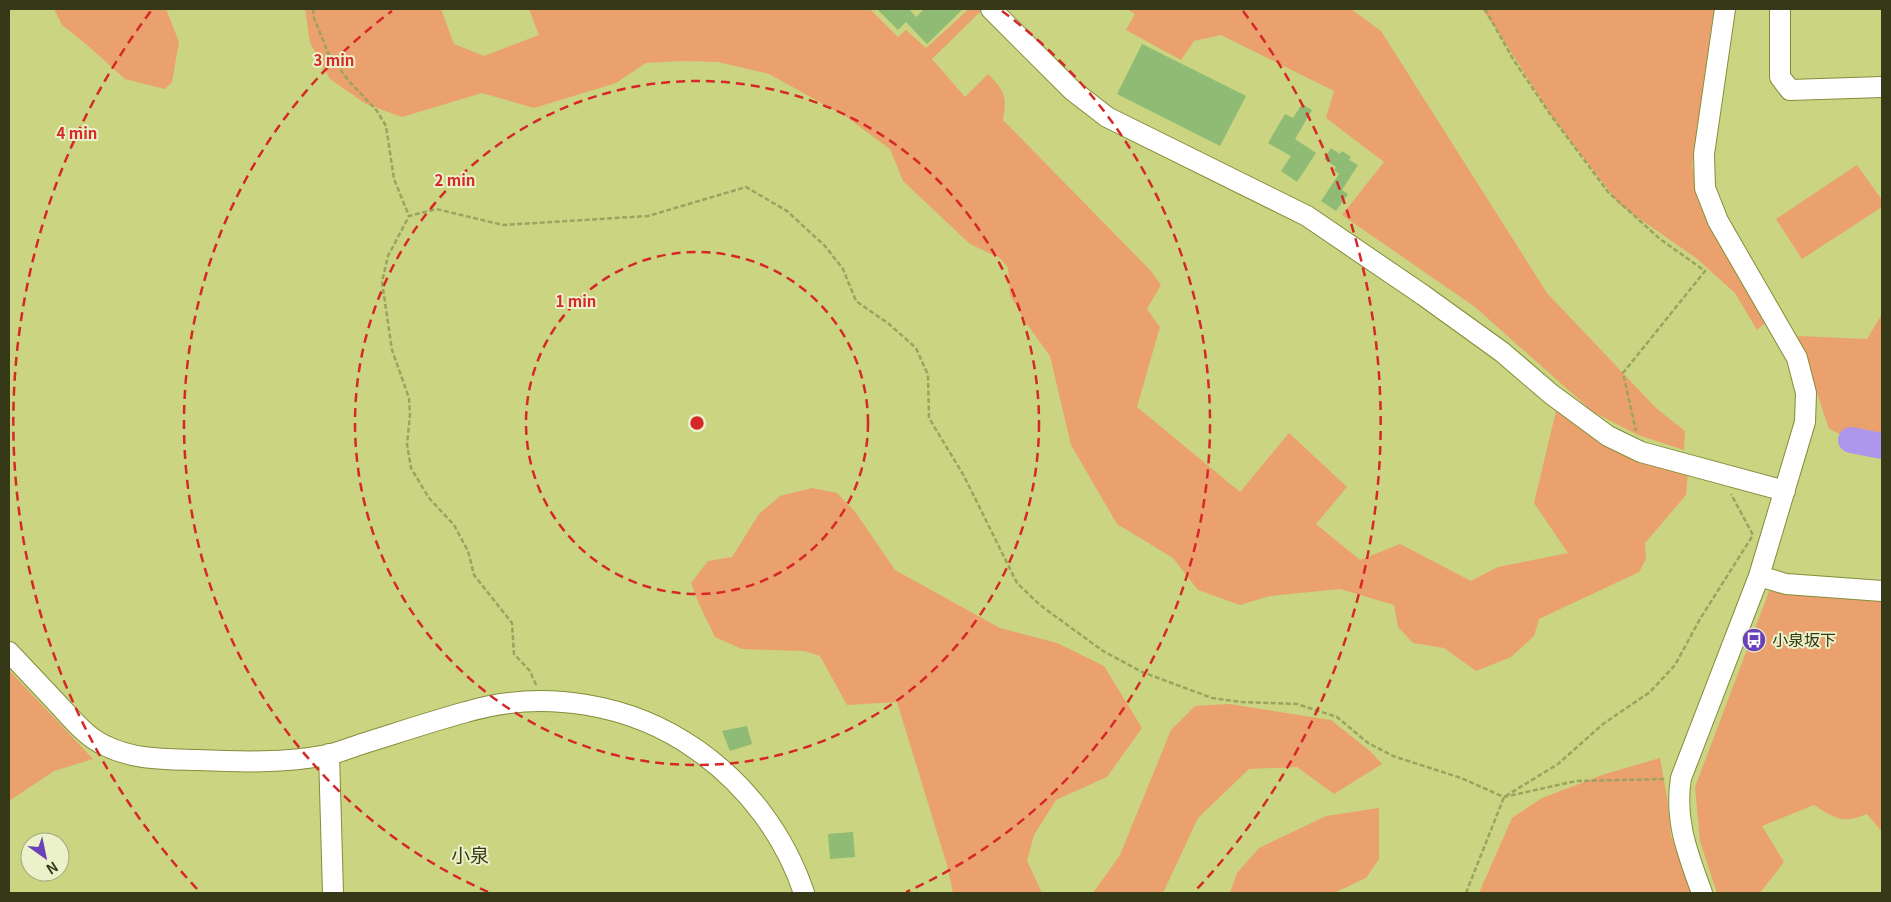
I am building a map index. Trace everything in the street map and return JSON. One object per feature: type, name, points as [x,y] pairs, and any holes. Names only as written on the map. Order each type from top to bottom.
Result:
[{"type":"street","points":[[991,9],[1072,90],[1107,117],[1307,216],[1424,295],[1502,352],[1551,394],[1608,436],[1640,452],[1785,491]]},
{"type":"street","points":[[1702,893],[1688,856],[1680,824],[1678,797],[1681,778],[1759,576],[1805,422],[1806,394],[1798,358],[1718,220],[1705,188],[1704,154],[1725,9]]},
{"type":"street","points":[[1780,9],[1780,76],[1790,90],[1882,87]]},
{"type":"street","points":[[1759,576],[1786,584],[1882,591]]},
{"type":"street","points":[[9,652],[88,735],[105,746],[126,754],[144,757],[264,761],[329,754],[490,705],[539,701],[570,702],[608,709],[671,734],[706,756],[739,785],[757,807],[788,853],[804,893]]},
{"type":"street","points":[[329,754],[333,893]]},
{"type":"path","points":[[313,9],[314,18],[329,55],[349,81],[377,111],[386,126],[394,179],[409,216]]},
{"type":"path","points":[[1485,9],[1514,59],[1550,114],[1608,192],[1660,239],[1705,272],[1623,373],[1640,452]]},
{"type":"path","points":[[539,701],[537,689],[530,671],[514,654],[512,623],[474,576],[468,551],[454,524],[429,498],[411,468],[406,444],[410,415],[409,398],[392,350],[382,282],[388,256],[409,216],[436,209],[503,225],[648,216],[746,187],[787,211],[825,246],[844,269],[856,301],[916,348],[928,375],[929,418],[964,476],[1017,583],[1040,605],[1103,651],[1142,672],[1212,698],[1241,702],[1297,704],[1337,717],[1368,743],[1393,756],[1461,778],[1504,797],[1576,781],[1681,778]]},
{"type":"path","points":[[1466,893],[1504,797],[1558,764],[1603,724],[1650,692],[1675,665],[1700,619],[1753,535],[1719,473]]},
{"type":"shaded area","points":[[54,9],[166,9],[179,42],[172,82],[165,89],[125,79],[62,25]]},
{"type":"shaded area","points":[[305,9],[441,9],[454,44],[484,56],[539,35],[529,9],[870,9],[898,37],[906,30],[926,48],[969,9],[979,9],[981,11],[932,59],[965,97],[988,74],[1003,94],[1005,105],[1003,120],[1151,271],[1161,285],[1147,309],[1160,327],[1137,407],[1240,492],[1289,433],[1347,487],[1316,524],[1360,560],[1400,544],[1471,581],[1498,567],[1568,553],[1534,503],[1556,411],[1617,451],[1688,472],[1686,495],[1645,543],[1646,559],[1639,572],[1539,619],[1534,636],[1511,657],[1476,671],[1444,648],[1413,643],[1398,627],[1394,605],[1340,589],[1270,596],[1240,605],[1198,590],[1173,558],[1117,524],[1071,445],[1050,356],[1024,320],[1010,295],[1008,268],[1000,258],[970,244],[903,181],[890,149],[845,116],[769,74],[718,62],[680,61],[646,63],[616,83],[534,108],[482,93],[402,117],[366,104],[330,79],[310,43]]},
{"type":"shaded area","points":[[1127,9],[1351,9],[1381,31],[1547,293],[1656,408],[1685,431],[1684,450],[1638,435],[1593,412],[1475,307],[1342,215],[1384,162],[1326,118],[1334,91],[1221,35],[1194,41],[1181,60],[1126,30],[1135,14]]},
{"type":"shaded area","points":[[1482,9],[1714,9],[1692,166],[1705,215],[1766,322],[1757,330],[1735,293],[1696,258],[1620,205],[1551,115]]},
{"type":"shaded area","points":[[1857,165],[1882,200],[1882,207],[1802,259],[1776,219]]},
{"type":"shaded area","points":[[1882,314],[1882,453],[1829,429],[1798,336],[1867,339]]},
{"type":"shaded area","points":[[812,488],[837,493],[856,513],[895,570],[1000,628],[1057,643],[1104,666],[1142,728],[1107,777],[1056,800],[1034,835],[1027,861],[1042,893],[953,893],[947,865],[897,702],[847,705],[820,656],[804,651],[742,649],[715,637],[691,583],[708,561],[732,557],[759,514],[780,496]]},
{"type":"shaded area","points":[[1770,589],[1882,597],[1882,832],[1867,814],[1851,819],[1839,819],[1814,805],[1762,826],[1784,862],[1760,893],[1717,893],[1700,841],[1695,787]]},
{"type":"shaded area","points":[[9,670],[93,759],[54,771],[9,801]]},
{"type":"shaded area","points":[[1229,704],[1331,720],[1371,752],[1382,764],[1334,794],[1297,767],[1249,769],[1198,818],[1163,893],[1093,893],[1120,855],[1171,730],[1195,706]]},
{"type":"shaded area","points":[[1660,758],[1671,836],[1692,893],[1479,893],[1512,818],[1542,798],[1605,774]]},
{"type":"shaded area","points":[[1379,808],[1379,859],[1366,878],[1334,893],[1230,893],[1237,873],[1259,848],[1326,816]]},
{"type":"building","points":[[877,9],[909,9],[916,17],[924,9],[963,9],[927,44],[906,22],[898,30]]},
{"type":"building","points":[[1142,44],[1246,96],[1220,146],[1117,94]]},
{"type":"building","points":[[1302,104],[1312,110],[1295,139],[1316,153],[1297,182],[1281,171],[1291,156],[1268,143],[1285,114],[1293,118]]},
{"type":"building","points":[[1331,148],[1340,154],[1342,151],[1351,157],[1349,160],[1358,165],[1342,190],[1348,194],[1336,211],[1321,201],[1339,174],[1334,170],[1336,167],[1324,159]]},
{"type":"building","points":[[747,726],[752,744],[730,751],[722,731]]},
{"type":"building","points":[[853,832],[855,857],[830,859],[828,834]]},
{"type":"waterway","points":[[1851,440],[1882,446]]},
{"type":"place","name":"小泉坂下","points":[[1754,640]]},
{"type":"district","name":"小泉","points":[[470,855]]}]
